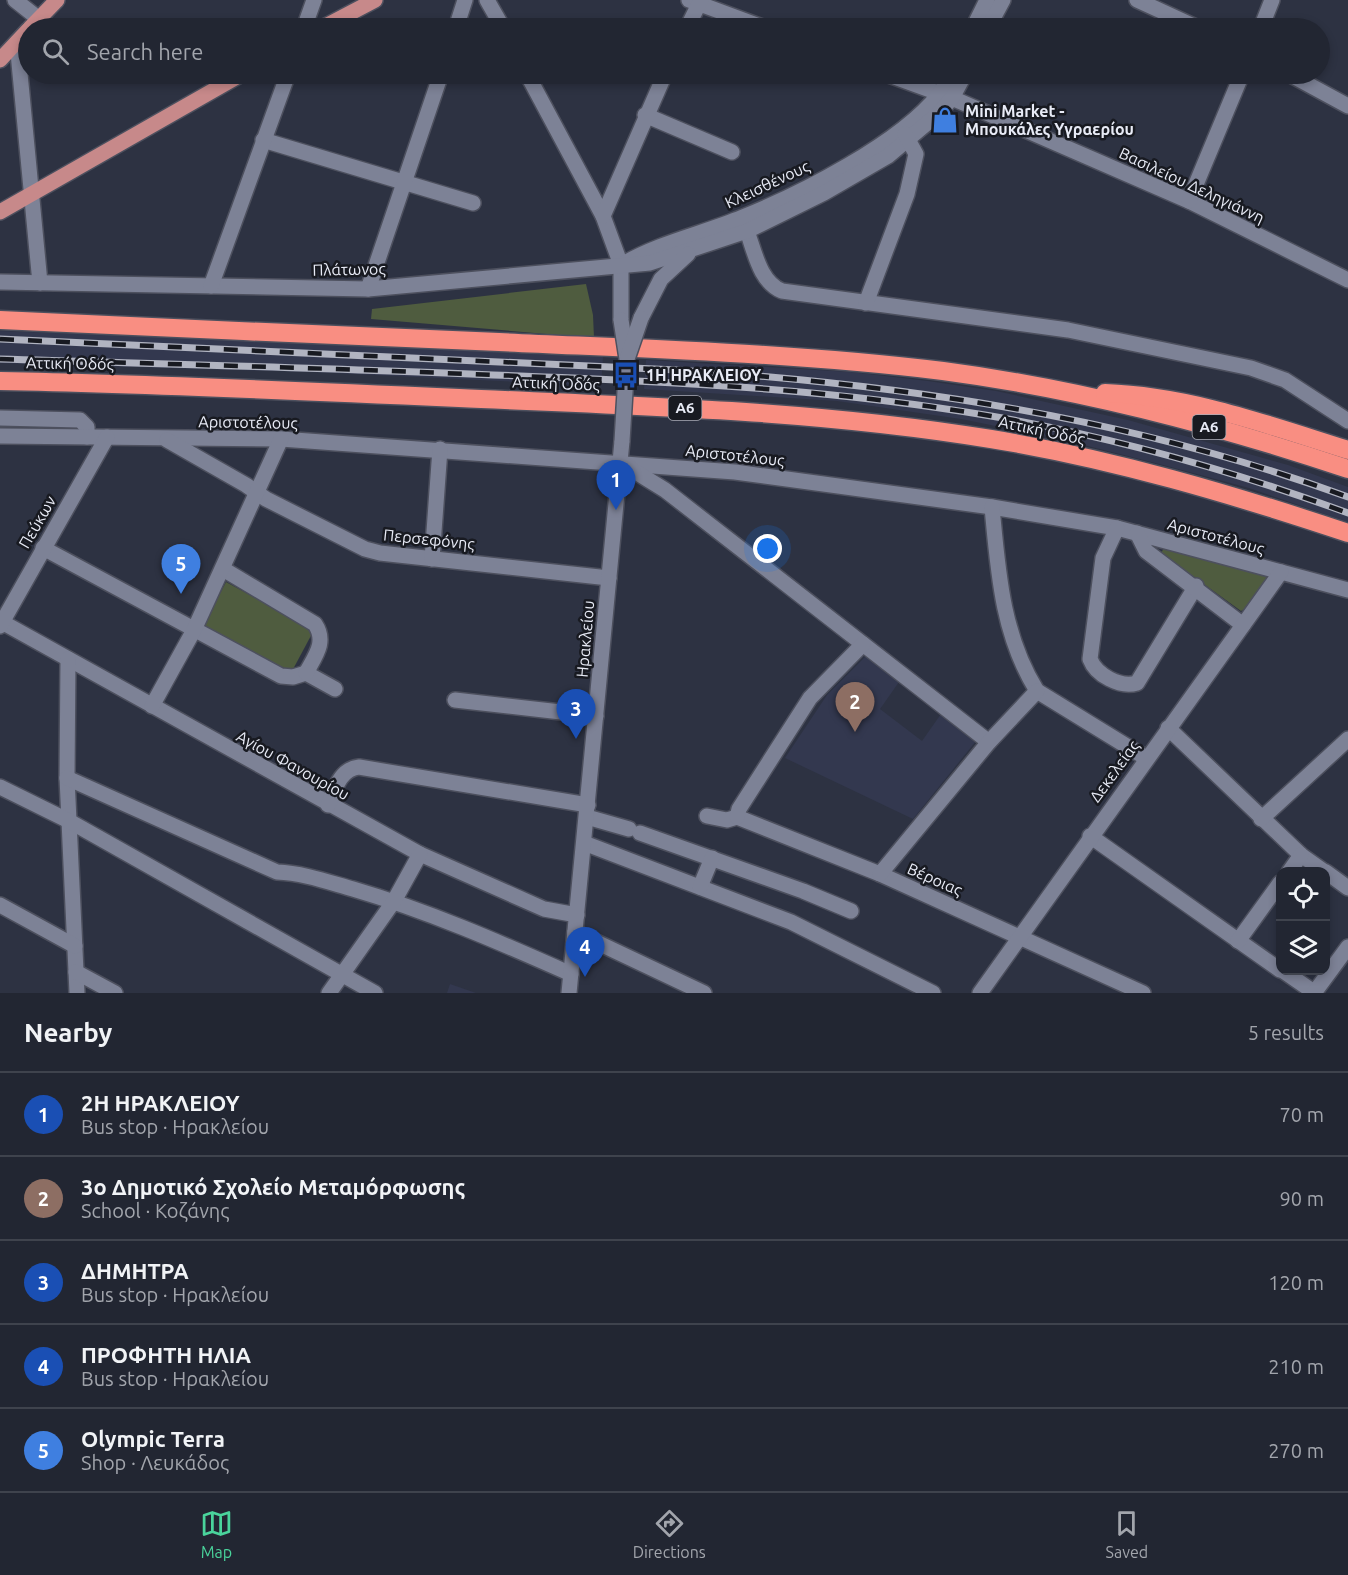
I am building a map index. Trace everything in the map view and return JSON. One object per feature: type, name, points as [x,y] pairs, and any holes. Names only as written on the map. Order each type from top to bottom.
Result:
[{"type":"highway","name":"Α6","points":[[0,320],[696,351],[825,359],[945,372],[1069,392],[1242,435],[1348,469]]},
{"type":"highway","name":"Αττική Οδός","points":[[0,381],[100,382],[692,408],[866,422],[993,439],[1120,466],[1241,497],[1348,533]]},
{"type":"highway","points":[[1069,392],[1141,395],[1189,402],[1348,450]]},
{"type":"main road","points":[[40,18],[57,0]]},
{"type":"main road","points":[[341,18],[375,0]]},
{"type":"main road","points":[[0,60],[17,42]]},
{"type":"main road","points":[[0,212],[224,84]]},
{"type":"street","points":[[15,0],[27,18]]},
{"type":"street","points":[[308,18],[314,0]]},
{"type":"street","points":[[459,18],[465,0]]},
{"type":"street","points":[[487,0],[498,18]]},
{"type":"street","points":[[978,18],[987,0]]},
{"type":"street","points":[[993,18],[1003,0]]},
{"type":"street","points":[[1137,0],[1176,18]]},
{"type":"street","points":[[1265,18],[1272,0]]},
{"type":"street","points":[[690,18],[696,1],[739,18]]},
{"type":"street","points":[[17,42],[18,51]]},
{"type":"street","points":[[21,84],[40,283]]},
{"type":"street","points":[[211,286],[284,84]]},
{"type":"street","points":[[368,289],[438,84]]},
{"type":"street","points":[[532,84],[603,216],[621,265]]},
{"type":"street","points":[[603,216],[660,84]]},
{"type":"street","name":"Βασιλείου Δεληγιάννη","points":[[913,84],[1189,201],[1348,280]]},
{"type":"street","name":"Κλεισθένους","points":[[946,96],[948,84]]},
{"type":"street","name":"Κλεισθένους","points":[[697,248],[747,231],[824,194],[888,156],[956,84]]},
{"type":"street","points":[[1189,201],[1238,84]]},
{"type":"street","points":[[1307,84],[1348,106]]},
{"type":"street","points":[[645,115],[732,152]]},
{"type":"street","points":[[866,303],[907,194],[916,154],[906,135]]},
{"type":"street","name":"Κλεισθένους","points":[[621,265],[649,249],[742,218],[906,135]]},
{"type":"street","points":[[263,140],[473,203]]},
{"type":"street","points":[[747,231],[765,277],[772,287],[782,291],[1068,330],[1251,368],[1285,380],[1348,421]]},
{"type":"street","name":"Πλάτωνος","points":[[0,282],[368,289],[650,263],[697,248]]},
{"type":"street","name":"Ηρακλείου","points":[[627,359],[641,318],[662,279],[680,260],[697,248]]},
{"type":"street","name":"Ηρακλείου","points":[[569,993],[622,441],[627,359],[621,320],[621,265]]},
{"type":"street","points":[[0,418],[80,420],[87,427],[87,436]]},
{"type":"street","name":"Αριστοτέλους","points":[[0,436],[281,439],[735,472],[992,507],[1117,528],[1348,590]]},
{"type":"street","name":"Πεύκων","points":[[1,624],[107,436]]},
{"type":"street","name":"Περσεφόνης","points":[[165,438],[246,484],[257,494],[365,549],[380,554],[476,562],[609,578]]},
{"type":"street","points":[[152,706],[194,630],[281,439]]},
{"type":"street","points":[[432,559],[440,449]]},
{"type":"street","points":[[620,462],[665,490],[989,742]]},
{"type":"street","points":[[992,507],[999,577],[1012,641],[1037,691],[1146,758]]},
{"type":"street","points":[[1117,528],[1103,558],[1090,659],[1099,672],[1120,684],[1137,683],[1196,586]]},
{"type":"street","points":[[1137,533],[1146,550],[1244,625]]},
{"type":"street","points":[[43,548],[281,676],[293,677],[306,673],[320,647],[321,638],[315,624],[223,569]]},
{"type":"street","name":"Δεκελείας","points":[[980,993],[1090,836],[1281,572]]},
{"type":"street","name":"Αγίου Φανουρίου","points":[[1,624],[420,854],[544,909],[577,915]]},
{"type":"street","points":[[737,817],[739,809],[810,698],[864,644]]},
{"type":"street","points":[[68,659],[67,778],[77,993]]},
{"type":"street","points":[[306,673],[335,689]]},
{"type":"street","points":[[880,874],[989,742],[1037,691]]},
{"type":"street","points":[[455,700],[596,716]]},
{"type":"street","points":[[1168,728],[1261,819],[1318,867]]},
{"type":"street","points":[[1261,819],[1348,739]]},
{"type":"street","points":[[328,805],[344,773],[350,768],[359,766],[587,811],[851,911]]},
{"type":"street","points":[[67,778],[277,873],[305,875],[394,900],[484,935],[571,974]]},
{"type":"street","points":[[0,787],[69,821],[375,993]]},
{"type":"street","name":"Βέροιας","points":[[707,816],[727,820],[737,817],[880,874],[1143,993]]},
{"type":"street","points":[[1090,836],[1276,967]]},
{"type":"street","points":[[584,843],[791,922],[933,993]]},
{"type":"street","points":[[329,993],[394,900],[420,854]]},
{"type":"street","points":[[1293,867],[1301,855]]},
{"type":"street","points":[[700,887],[712,858]]},
{"type":"street","points":[[1330,875],[1348,888]]},
{"type":"street","points":[[1238,941],[1276,890]]},
{"type":"street","points":[[0,905],[75,946]]},
{"type":"street","points":[[575,932],[704,993]]},
{"type":"street","points":[[1288,975],[1314,993],[1348,947]]},
{"type":"street","points":[[76,972],[115,993]]},
{"type":"shaded area","points":[[0,331],[603,357],[601,386],[312,372],[0,363]]},
{"type":"shaded area","points":[[646,360],[851,372],[928,381],[996,391],[1128,420],[1288,465],[1348,487],[1348,522],[1249,488],[1163,465],[1060,439],[961,419],[837,401],[644,389]]},
{"type":"shaded area","points":[[866,656],[899,682],[880,709],[922,741],[941,714],[976,741],[913,819],[785,758],[827,695]]},
{"type":"shaded area","points":[[450,984],[476,993],[447,993]]},
{"type":"green space","points":[[586,284],[593,315],[594,338],[371,319],[372,309]]},
{"type":"green space","points":[[1164,548],[1266,576],[1266,581],[1246,608],[1241,611],[1161,553]]},
{"type":"green space","points":[[226,582],[314,630],[291,673],[203,626]]},
{"type":"railway","points":[[0,339],[676,370],[847,385],[1016,409],[1101,426],[1267,469],[1348,497]]},
{"type":"railway","points":[[0,359],[618,380],[805,392],[929,406],[1037,424],[1127,445],[1217,469],[1348,513]]},
{"type":"place","name":"Mini Market - Μπουκάλες Υγραερίου","points":[[945,120]]},
{"type":"place","name":"1Η ΗΡΑΚΛΕΙΟΥ","points":[[626,375]]},
{"type":"place","name":"2Η ΗΡΑΚΛΕΙΟΥ","points":[[616,510]]},
{"type":"place","name":"Olympic Terra","points":[[181,594]]},
{"type":"place","name":"3ο Δημοτικό Σχολείο Μεταμόρφωσης","points":[[855,732]]},
{"type":"place","name":"ΔΗΜΗΤΡΑ","points":[[576,739]]},
{"type":"place","name":"ΠΡΟΦΗΤΗ ΗΛΙΑ","points":[[585,977]]}]
